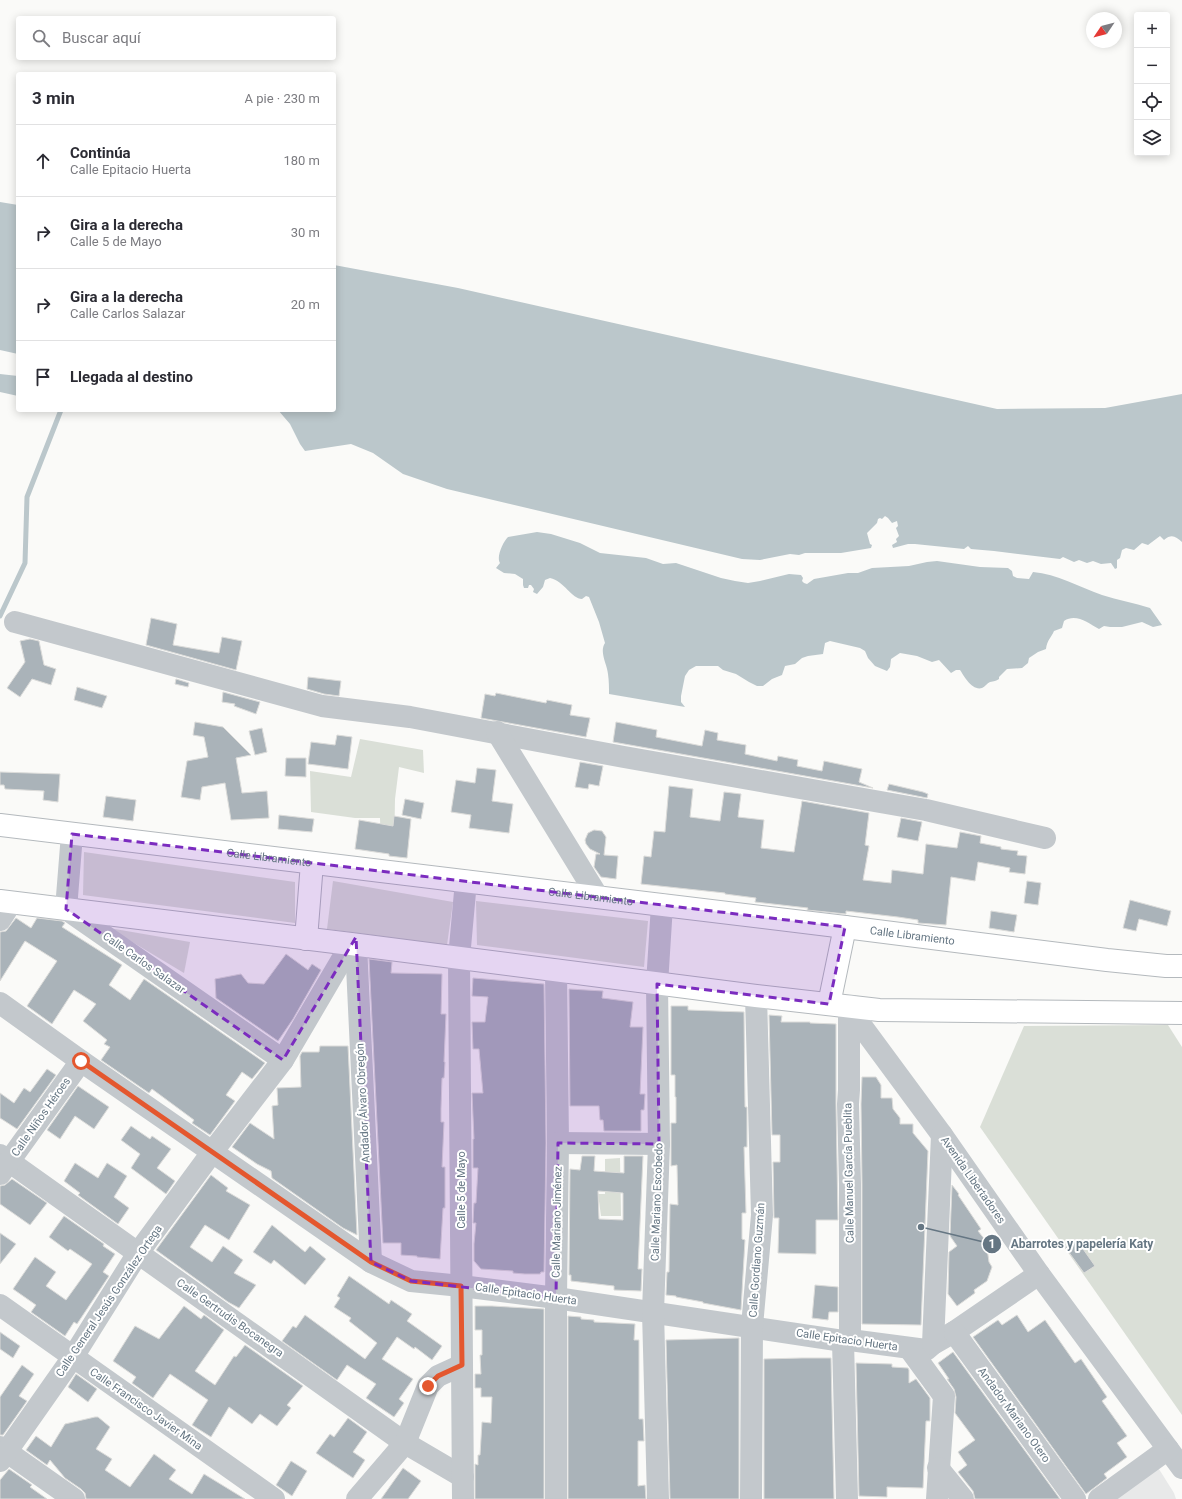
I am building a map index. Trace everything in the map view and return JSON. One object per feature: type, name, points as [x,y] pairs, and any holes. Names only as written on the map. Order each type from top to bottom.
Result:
[{"type":"highway","name":"Calle Libramiento","points":[[0,825],[1107,960],[1166,966],[1182,966]]},
{"type":"highway","points":[[306,939],[312,863]]},
{"type":"highway","points":[[4,908],[66,910],[354,944],[657,984],[879,1010],[1182,1013]]},
{"type":"highway","points":[[843,1006],[845,927]]},
{"type":"street","points":[[15,622],[322,706],[410,717],[497,732],[639,760],[926,810],[1045,838]]},
{"type":"street","points":[[497,732],[598,897]]},
{"type":"street","points":[[66,910],[72,834]]},
{"type":"street","name":"Calle 5 de Mayo","points":[[463,1499],[459,958],[466,881]]},
{"type":"street","name":"Calle Mariano Escobedo","points":[[658,1499],[653,1312],[659,1144],[657,984],[662,905]]},
{"type":"street","name":"Calle Carlos Salazar","points":[[66,910],[283,1060]]},
{"type":"street","name":"Calle General Jesús González Ortega","points":[[2,1453],[73,1357],[138,1253],[213,1151],[283,1060],[354,944]]},
{"type":"street","name":"Andador Álvaro Obregón","points":[[354,944],[371,1262]]},
{"type":"street","name":"Calle Mariano Jiménez","points":[[556,970],[558,1143],[556,1499]]},
{"type":"street","name":"Calle Gordiano Guzmán","points":[[751,1499],[752,1326],[762,1215],[756,996]]},
{"type":"street","name":"Calle Epitacio Huerta","points":[[0,1003],[371,1262],[411,1281],[556,1298],[847,1341],[926,1350],[1039,1274]]},
{"type":"street","name":"Avenida Libertadores","points":[[843,1006],[942,1135],[1039,1274],[1182,1468]]},
{"type":"street","name":"Calle Manuel García Pueblita","points":[[843,1006],[849,1090],[850,1184],[847,1341],[847,1499]]},
{"type":"street","name":"Calle Niños Héroes","points":[[3,1163],[81,1061]]},
{"type":"street","points":[[933,1344],[942,1135]]},
{"type":"street","points":[[558,1143],[659,1144]]},
{"type":"street","name":"Calle Gertrudis Bocanegra","points":[[3,1163],[138,1253],[405,1443],[463,1477]]},
{"type":"street","name":"Calle Francisco Javier Mina","points":[[0,1304],[274,1499]]},
{"type":"street","name":"Andador Mariano Otero","points":[[954,1332],[1075,1499]]},
{"type":"street","points":[[909,1348],[944,1396],[936,1499]]},
{"type":"street","points":[[357,1499],[405,1443],[428,1386],[438,1376],[462,1365]]},
{"type":"street","points":[[1099,1499],[1168,1449]]},
{"type":"street","points":[[2,1453],[74,1499]]},
{"type":"street","points":[[938,1468],[962,1499]]},
{"type":"highlighted area","points":[[72,834],[845,927],[829,1004],[657,984],[659,1144],[558,1143],[556,1298],[411,1281],[371,1262],[356,937],[283,1060],[66,909]]},
{"type":"shaded area","points":[[0,202],[16,205],[16,354],[0,350]]},
{"type":"shaded area","points":[[336,265],[458,288],[997,409],[1105,408],[1182,394],[1182,542],[1174,536],[1164,540],[1160,536],[1148,545],[1142,543],[1134,550],[1126,548],[1122,550],[1120,558],[1117,560],[1117,568],[1115,569],[1111,563],[1101,564],[1093,561],[1087,563],[1079,560],[1074,562],[1063,557],[1060,559],[971,549],[968,546],[964,549],[908,544],[893,548],[892,545],[897,542],[896,539],[899,536],[896,528],[898,526],[897,521],[892,523],[885,516],[882,519],[878,519],[877,523],[867,533],[870,544],[872,545],[871,548],[841,553],[790,554],[760,560],[742,559],[447,489],[403,474],[373,453],[351,444],[305,451],[290,424],[280,412],[336,412]]},
{"type":"shaded area","points":[[0,374],[16,376],[16,396],[0,392]]},
{"type":"shaded area","points":[[537,532],[551,534],[580,543],[600,553],[646,558],[663,564],[676,563],[721,578],[748,583],[789,574],[801,575],[803,578],[802,581],[807,584],[814,579],[848,573],[858,573],[872,568],[909,566],[937,561],[980,567],[1008,568],[1012,571],[1013,576],[1017,578],[1029,579],[1033,572],[1042,573],[1051,575],[1102,595],[1150,608],[1162,625],[1153,627],[1142,622],[1122,627],[1104,626],[1099,629],[1077,618],[1068,619],[1064,621],[1062,628],[1054,631],[1048,641],[1046,649],[1029,658],[1028,663],[1022,668],[1007,669],[999,677],[999,679],[982,688],[972,685],[960,670],[956,670],[951,673],[939,660],[932,662],[917,656],[900,653],[891,659],[890,667],[887,671],[875,666],[868,658],[865,651],[860,648],[830,641],[825,643],[823,654],[808,656],[802,658],[795,664],[785,666],[782,675],[772,679],[763,686],[757,686],[736,674],[723,670],[718,666],[696,666],[689,670],[685,676],[681,702],[685,707],[609,694],[608,674],[603,654],[603,647],[605,643],[599,622],[589,597],[586,596],[582,599],[578,598],[560,583],[550,578],[545,580],[543,587],[537,594],[533,592],[534,589],[531,585],[529,585],[528,588],[524,588],[523,579],[515,574],[504,573],[496,568],[500,563],[499,557],[504,542],[508,537]]},
{"type":"shaded area","points":[[360,739],[423,750],[424,773],[399,767],[395,799],[394,855],[381,852],[380,818],[355,818],[311,812],[310,771],[351,777]]},
{"type":"shaded area","points":[[84,852],[295,882],[295,923],[83,895]]},
{"type":"shaded area","points":[[333,881],[453,902],[447,945],[327,929]]},
{"type":"shaded area","points":[[476,901],[648,921],[644,967],[477,945]]},
{"type":"shaded area","points":[[109,928],[190,942],[184,973]]},
{"type":"shaded area","points":[[1168,1025],[1182,1047],[1182,1415],[980,1127],[1024,1026]]},
{"type":"shaded area","points":[[620,1158],[621,1216],[601,1216],[598,1194],[605,1194],[605,1159]]},
{"type":"shaded area","points":[[1157,1466],[1174,1493],[1176,1499],[1110,1499]]},
{"type":"building","points":[[151,618],[177,624],[173,645],[219,653],[222,637],[242,641],[236,670],[146,645]]},
{"type":"building","points":[[30,639],[39,641],[44,665],[56,669],[51,685],[32,679],[20,697],[7,688],[25,662],[20,641]]},
{"type":"building","points":[[308,677],[341,681],[339,696],[324,694],[307,689]]},
{"type":"building","points":[[176,679],[189,683],[188,687],[175,684]]},
{"type":"building","points":[[77,687],[107,696],[102,708],[74,700]]},
{"type":"building","points":[[223,692],[260,702],[256,714],[234,706],[235,704],[222,702]]},
{"type":"building","points":[[496,693],[546,703],[547,700],[572,705],[570,715],[590,718],[586,737],[481,718],[485,694],[495,696]]},
{"type":"building","points":[[195,722],[223,727],[251,755],[236,758],[242,793],[267,791],[269,818],[231,820],[225,783],[202,787],[200,800],[181,797],[187,761],[208,757],[204,737],[193,735]]},
{"type":"building","points":[[616,722],[657,730],[656,737],[702,746],[705,730],[718,733],[717,740],[746,745],[745,754],[777,761],[778,756],[798,760],[797,766],[822,771],[824,761],[862,769],[859,782],[873,788],[613,742]]},
{"type":"building","points":[[262,728],[267,752],[255,755],[249,731]]},
{"type":"building","points":[[337,735],[352,737],[348,769],[308,764],[311,742],[335,745]]},
{"type":"building","points":[[286,758],[306,758],[306,777],[285,776]]},
{"type":"building","points":[[580,762],[603,766],[599,786],[589,784],[588,789],[575,787]]},
{"type":"building","points":[[477,768],[496,770],[492,801],[513,804],[509,833],[469,828],[471,815],[451,812],[456,780],[475,783]]},
{"type":"building","points":[[0,772],[60,774],[58,802],[43,800],[44,791],[5,789],[4,785],[0,785]]},
{"type":"building","points":[[889,784],[923,792],[928,794],[927,798],[887,790]]},
{"type":"building","points":[[669,786],[693,789],[690,817],[720,821],[724,792],[741,794],[738,817],[764,820],[761,848],[794,852],[802,801],[869,813],[865,845],[869,846],[863,880],[891,883],[892,870],[923,874],[926,844],[957,848],[960,832],[981,836],[980,843],[1001,847],[1001,849],[1018,851],[1017,855],[1027,856],[1025,874],[1009,872],[1010,868],[978,862],[975,881],[951,877],[946,925],[918,923],[918,920],[846,911],[846,914],[807,910],[808,908],[755,902],[756,898],[725,893],[641,884],[644,856],[651,857],[654,831],[665,832]]},
{"type":"building","points":[[106,796],[136,800],[133,821],[103,817]]},
{"type":"building","points":[[405,799],[424,803],[421,819],[402,815]]},
{"type":"building","points":[[279,815],[314,819],[312,832],[278,829]]},
{"type":"building","points":[[394,816],[411,819],[407,858],[355,849],[359,820],[393,826]]},
{"type":"building","points":[[901,818],[922,822],[918,841],[897,837]]},
{"type":"building","points":[[594,830],[602,831],[606,837],[604,855],[618,856],[616,879],[601,877],[594,867],[596,854],[600,854],[590,849],[585,840],[588,833]]},
{"type":"building","points":[[1027,881],[1041,883],[1038,905],[1024,903]]},
{"type":"building","points":[[1130,900],[1171,911],[1167,926],[1139,919],[1136,931],[1123,928]]},
{"type":"building","points":[[991,911],[1017,915],[1014,932],[989,928]]},
{"type":"building","points":[[16,918],[31,928],[37,918],[62,921],[65,923],[62,927],[122,965],[109,985],[130,1000],[144,979],[265,1063],[252,1079],[242,1072],[226,1095],[235,1101],[210,1135],[192,1123],[194,1120],[152,1089],[149,1093],[101,1060],[110,1047],[104,1044],[107,1040],[83,1021],[96,1004],[74,990],[52,1024],[27,1006],[57,961],[25,941],[0,981],[0,932],[6,931]]},
{"type":"building","points":[[286,954],[308,970],[312,964],[321,970],[293,1019],[278,1041],[216,998],[215,979],[241,974],[248,983],[264,984]]},
{"type":"building","points":[[369,959],[392,962],[391,973],[442,974],[441,1014],[446,1014],[445,1062],[444,1078],[442,1078],[441,1108],[441,1122],[444,1122],[442,1167],[445,1167],[445,1208],[443,1208],[440,1259],[401,1255],[401,1243],[383,1243]]},
{"type":"building","points":[[473,978],[544,984],[546,1143],[544,1272],[541,1272],[540,1274],[513,1273],[513,1271],[481,1269],[474,1261],[476,1223],[473,1223],[478,1168],[473,1168],[474,1139],[472,1093],[483,1093],[479,1049],[473,1049],[472,1022],[485,1022],[488,997],[472,996]]},
{"type":"building","points":[[569,989],[603,991],[602,998],[633,1002],[630,1027],[643,1027],[640,1094],[645,1094],[644,1110],[641,1110],[641,1131],[604,1131],[603,1120],[600,1120],[599,1106],[570,1106]]},
{"type":"building","points":[[671,1006],[688,1006],[688,1010],[744,1012],[747,1147],[744,1147],[746,1213],[742,1213],[742,1239],[745,1240],[741,1310],[666,1295],[667,1272],[669,1272],[670,1204],[678,1205],[677,1165],[671,1166],[671,1123],[676,1123],[676,1097],[675,1075],[671,1075]]},
{"type":"building","points":[[769,1015],[782,1016],[781,1022],[836,1024],[838,1220],[816,1220],[816,1254],[778,1253],[779,1218],[774,1218],[773,1162],[780,1162],[780,1135],[772,1135]]},
{"type":"building","points":[[320,1046],[348,1046],[357,1235],[343,1228],[272,1178],[271,1171],[257,1164],[232,1147],[250,1123],[274,1139],[272,1106],[278,1105],[277,1088],[301,1087],[300,1056],[302,1052],[319,1052]]},
{"type":"building","points":[[47,1069],[56,1075],[17,1129],[0,1118],[0,1093],[14,1103],[24,1088],[30,1092]]},
{"type":"building","points":[[862,1077],[876,1077],[881,1085],[881,1098],[892,1098],[893,1109],[900,1118],[900,1124],[913,1124],[913,1133],[928,1151],[921,1325],[862,1324]]},
{"type":"building","points":[[78,1086],[109,1107],[94,1129],[75,1116],[60,1139],[47,1130]]},
{"type":"building","points":[[131,1126],[150,1139],[152,1136],[171,1149],[157,1168],[175,1181],[166,1194],[131,1168],[140,1154],[121,1140]]},
{"type":"building","points":[[582,1156],[595,1156],[594,1171],[624,1173],[624,1156],[643,1156],[638,1269],[642,1269],[641,1291],[614,1290],[614,1286],[571,1281],[571,1275],[569,1275],[570,1169],[580,1170]],"holes":[[[598,1191],[623,1193],[623,1220],[599,1219]]]},
{"type":"building","points":[[75,1163],[98,1178],[107,1163],[127,1176],[114,1197],[129,1208],[118,1224],[78,1195],[80,1193],[64,1181]]},
{"type":"building","points":[[211,1175],[228,1188],[226,1191],[250,1205],[229,1240],[205,1225],[190,1247],[212,1262],[223,1246],[243,1260],[234,1273],[256,1285],[239,1308],[228,1302],[156,1250]]},
{"type":"building","points":[[12,1179],[47,1203],[30,1225],[0,1204],[0,1186],[5,1185]]},
{"type":"building","points":[[952,1185],[981,1229],[978,1231],[986,1241],[989,1262],[992,1267],[987,1281],[974,1290],[975,1293],[957,1306],[948,1294],[949,1252],[957,1246],[950,1236]]},
{"type":"building","points":[[64,1216],[104,1244],[103,1246],[115,1254],[103,1272],[109,1276],[77,1324],[74,1322],[65,1336],[31,1312],[36,1305],[13,1289],[35,1257],[56,1272],[46,1286],[66,1300],[92,1264],[70,1249],[68,1251],[49,1237]]},
{"type":"building","points":[[272,1225],[305,1252],[310,1246],[326,1259],[305,1285],[274,1260],[271,1264],[253,1252]]},
{"type":"building","points":[[0,1233],[16,1244],[0,1264]]},
{"type":"building","points":[[1076,1239],[1095,1266],[1084,1273],[1065,1247]]},
{"type":"building","points":[[349,1276],[389,1304],[391,1300],[412,1314],[407,1321],[442,1346],[432,1360],[415,1347],[414,1349],[397,1337],[382,1359],[413,1379],[399,1399],[404,1403],[394,1417],[366,1398],[376,1384],[347,1365],[337,1380],[282,1341],[293,1326],[296,1328],[305,1315],[365,1359],[377,1343],[349,1321],[351,1318],[334,1307],[340,1298],[337,1296]]},
{"type":"building","points":[[815,1285],[838,1287],[838,1312],[829,1312],[828,1320],[812,1318]]},
{"type":"building","points":[[184,1306],[201,1319],[204,1315],[224,1330],[195,1371],[215,1385],[234,1356],[236,1357],[245,1345],[303,1386],[287,1405],[291,1408],[277,1426],[260,1414],[252,1424],[229,1407],[211,1437],[192,1425],[208,1400],[170,1374],[153,1398],[132,1383],[136,1377],[113,1361],[135,1326],[159,1339]]},
{"type":"building","points":[[475,1306],[544,1309],[544,1499],[475,1499],[475,1464],[478,1465],[478,1455],[480,1455],[482,1422],[491,1423],[492,1397],[481,1397],[481,1388],[475,1388],[475,1374],[481,1374],[480,1355],[482,1355],[482,1330],[475,1330]]},
{"type":"building","points":[[1017,1315],[1028,1332],[1045,1320],[1075,1363],[1081,1359],[1107,1397],[1102,1401],[1127,1436],[1117,1443],[1127,1457],[1104,1474],[1107,1478],[1086,1494],[973,1337],[998,1320],[1002,1325]]},
{"type":"building","points":[[568,1316],[594,1320],[594,1322],[635,1324],[634,1340],[639,1340],[639,1419],[643,1419],[644,1441],[638,1441],[638,1486],[645,1485],[646,1499],[568,1499]]},
{"type":"building","points":[[0,1332],[20,1346],[13,1358],[0,1349]]},
{"type":"building","points":[[739,1338],[739,1499],[670,1499],[666,1340]]},
{"type":"building","points":[[953,1352],[1060,1499],[975,1499],[973,1491],[958,1472],[967,1465],[958,1452],[975,1440],[955,1413],[956,1397],[954,1389],[938,1363]]},
{"type":"building","points":[[831,1358],[834,1499],[764,1499],[764,1359]]},
{"type":"building","points":[[856,1363],[892,1364],[892,1367],[908,1368],[909,1383],[916,1379],[930,1398],[930,1421],[926,1421],[923,1488],[887,1487],[887,1497],[859,1496]]},
{"type":"building","points":[[22,1365],[34,1374],[19,1396],[27,1401],[3,1435],[0,1435],[0,1397]]},
{"type":"building","points":[[76,1374],[97,1389],[88,1402],[68,1387]]},
{"type":"building","points":[[98,1417],[110,1427],[96,1449],[112,1459],[105,1470],[130,1487],[154,1454],[176,1470],[169,1479],[192,1494],[204,1474],[245,1499],[86,1499],[85,1493],[65,1478],[50,1460],[47,1465],[26,1450],[36,1436],[51,1447],[65,1424]]},
{"type":"building","points":[[348,1418],[367,1432],[353,1452],[365,1460],[353,1478],[316,1453],[330,1434],[334,1437]]},
{"type":"building","points":[[291,1461],[307,1471],[292,1496],[276,1485]]},
{"type":"building","points":[[403,1468],[421,1481],[408,1499],[381,1499]]},
{"type":"building","points":[[9,1469],[32,1485],[30,1487],[47,1499],[0,1499],[0,1480]]},
{"type":"waterway","points":[[0,616],[25,563],[27,497],[60,412]]},
{"type":"place","name":"Abarrotes y papelería Katy","points":[[921,1227]]},
{"type":"route","points":[[81,1061],[213,1151],[371,1262],[411,1281],[461,1286],[462,1365],[438,1376],[428,1386]]}]
